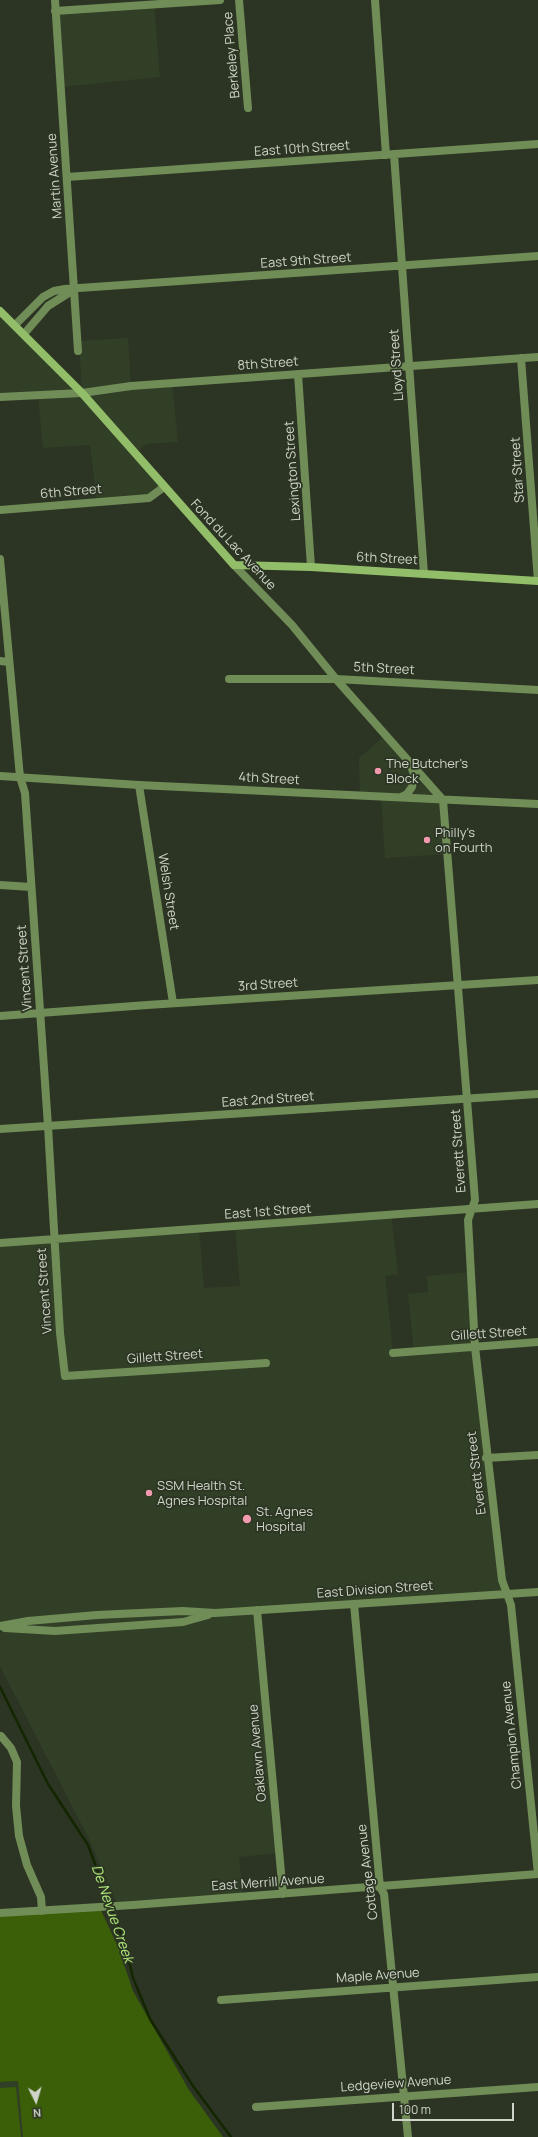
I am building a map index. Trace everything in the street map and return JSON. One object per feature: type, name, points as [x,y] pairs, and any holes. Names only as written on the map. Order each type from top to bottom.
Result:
[{"type":"main road","name":"Fond du Lac Avenue","points":[[0,311],[82,393],[234,564]]},
{"type":"main road","name":"6th Street","points":[[234,564],[311,567],[538,581]]},
{"type":"street","name":"Martin Avenue","points":[[54,0],[75,289],[78,351]]},
{"type":"street","points":[[55,11],[220,0]]},
{"type":"street","name":"Berkeley Place","points":[[239,0],[248,108]]},
{"type":"street","name":"Lloyd Street","points":[[374,0],[402,266],[424,574]]},
{"type":"street","name":"East 10th Street","points":[[67,177],[538,144]]},
{"type":"street","name":"East 9th Street","points":[[15,325],[45,296],[57,290],[538,256]]},
{"type":"street","name":"East 9th Street","points":[[24,334],[48,306],[75,289]]},
{"type":"street","name":"8th Street","points":[[0,397],[82,393],[131,386],[538,357]]},
{"type":"street","name":"Star Street","points":[[521,358],[534,467],[538,581]]},
{"type":"street","name":"Lexington Street","points":[[298,374],[311,567]]},
{"type":"street","name":"6th Street","points":[[0,510],[149,498],[164,487]]},
{"type":"street","name":"Vincent Street","points":[[0,559],[20,777],[25,793],[64,1376]]},
{"type":"street","name":"Fond du Lac Avenue","points":[[234,564],[292,625],[336,679],[443,800]]},
{"type":"street","points":[[0,661],[9,662]]},
{"type":"street","name":"5th Street","points":[[229,679],[336,679],[538,690]]},
{"type":"street","points":[[401,797],[407,794],[413,783],[413,769],[409,762]]},
{"type":"street","name":"4th Street","points":[[0,776],[139,785],[538,804]]},
{"type":"street","name":"Welsh Street","points":[[139,785],[173,1003]]},
{"type":"street","name":"Everett Street","points":[[443,800],[475,1200],[468,1220],[475,1347],[486,1458],[502,1580],[508,1594]]},
{"type":"street","points":[[0,885],[31,887]]},
{"type":"street","name":"3rd Street","points":[[0,1016],[173,1003],[538,980]]},
{"type":"street","name":"East 2nd Street","points":[[0,1129],[538,1094]]},
{"type":"street","name":"East 1st Street","points":[[0,1243],[538,1204]]},
{"type":"street","name":"Gillett Street","points":[[394,1354],[538,1342]]},
{"type":"street","name":"Gillett Street","points":[[64,1376],[266,1363]]},
{"type":"street","points":[[486,1458],[538,1455]]},
{"type":"street","name":"East Division Street","points":[[0,1627],[28,1621],[97,1615],[182,1611],[215,1613],[538,1592]]},
{"type":"street","name":"Champion Avenue","points":[[508,1594],[511,1604],[538,1874]]},
{"type":"street","name":"Cottage Avenue","points":[[354,1604],[380,1887],[384,1894],[408,2137]]},
{"type":"street","name":"Oaklawn Avenue","points":[[257,1610],[283,1894]]},
{"type":"street","name":"East Division Street","points":[[0,1627],[23,1630],[84,1629],[183,1622],[215,1613]]},
{"type":"street","points":[[1,1736],[11,1748],[17,1762],[16,1806],[19,1836],[27,1865],[41,1897],[42,1911]]},
{"type":"street","name":"East Merrill Avenue","points":[[0,1914],[133,1906],[538,1874]]},
{"type":"street","name":"Maple Avenue","points":[[221,2000],[538,1977]]},
{"type":"street","name":"Ledgeview Avenue","points":[[256,2106],[538,2087]]},
{"type":"shaded area","points":[[154,4],[160,77],[61,87],[55,11]]},
{"type":"shaded area","points":[[0,311],[82,392],[79,341],[128,338],[131,386],[172,383],[178,442],[147,444],[134,453],[164,487],[153,496],[97,502],[90,445],[43,448],[38,395],[0,397]]},
{"type":"shaded area","points":[[386,735],[443,800],[448,854],[385,858],[381,796],[360,795],[359,758]]},
{"type":"shaded area","name":"St. Agnes Hospital","points":[[391,1214],[398,1274],[385,1276],[393,1353],[414,1352],[408,1294],[428,1292],[427,1276],[471,1272],[475,1347],[508,1594],[257,1610],[279,1853],[239,1857],[243,1897],[118,1906],[88,1837],[0,1666],[0,1243],[199,1228],[204,1288],[240,1286],[235,1226]]},
{"type":"shaded area","points":[[18,2081],[23,2137],[0,2137],[0,2082]]},
{"type":"green space","points":[[100,1908],[119,1949],[133,1991],[189,2090],[223,2137],[23,2137],[18,2081],[0,2082],[0,1914]]},
{"type":"green space","points":[[16,2087],[21,2137],[0,2137],[0,2088]]},
{"type":"waterway","name":"De Nevue Creek","points":[[0,1687],[48,1784],[88,1845],[125,1945],[133,1978],[150,2019],[193,2086],[231,2137]]},
{"type":"place","name":"The Butcher's Block","points":[[378,771]]},
{"type":"place","name":"Philly's on Fourth","points":[[427,840]]},
{"type":"place","name":"SSM Health St. Agnes Hospital","points":[[149,1493]]},
{"type":"place","name":"St. Agnes Hospital","points":[[247,1519]]}]
